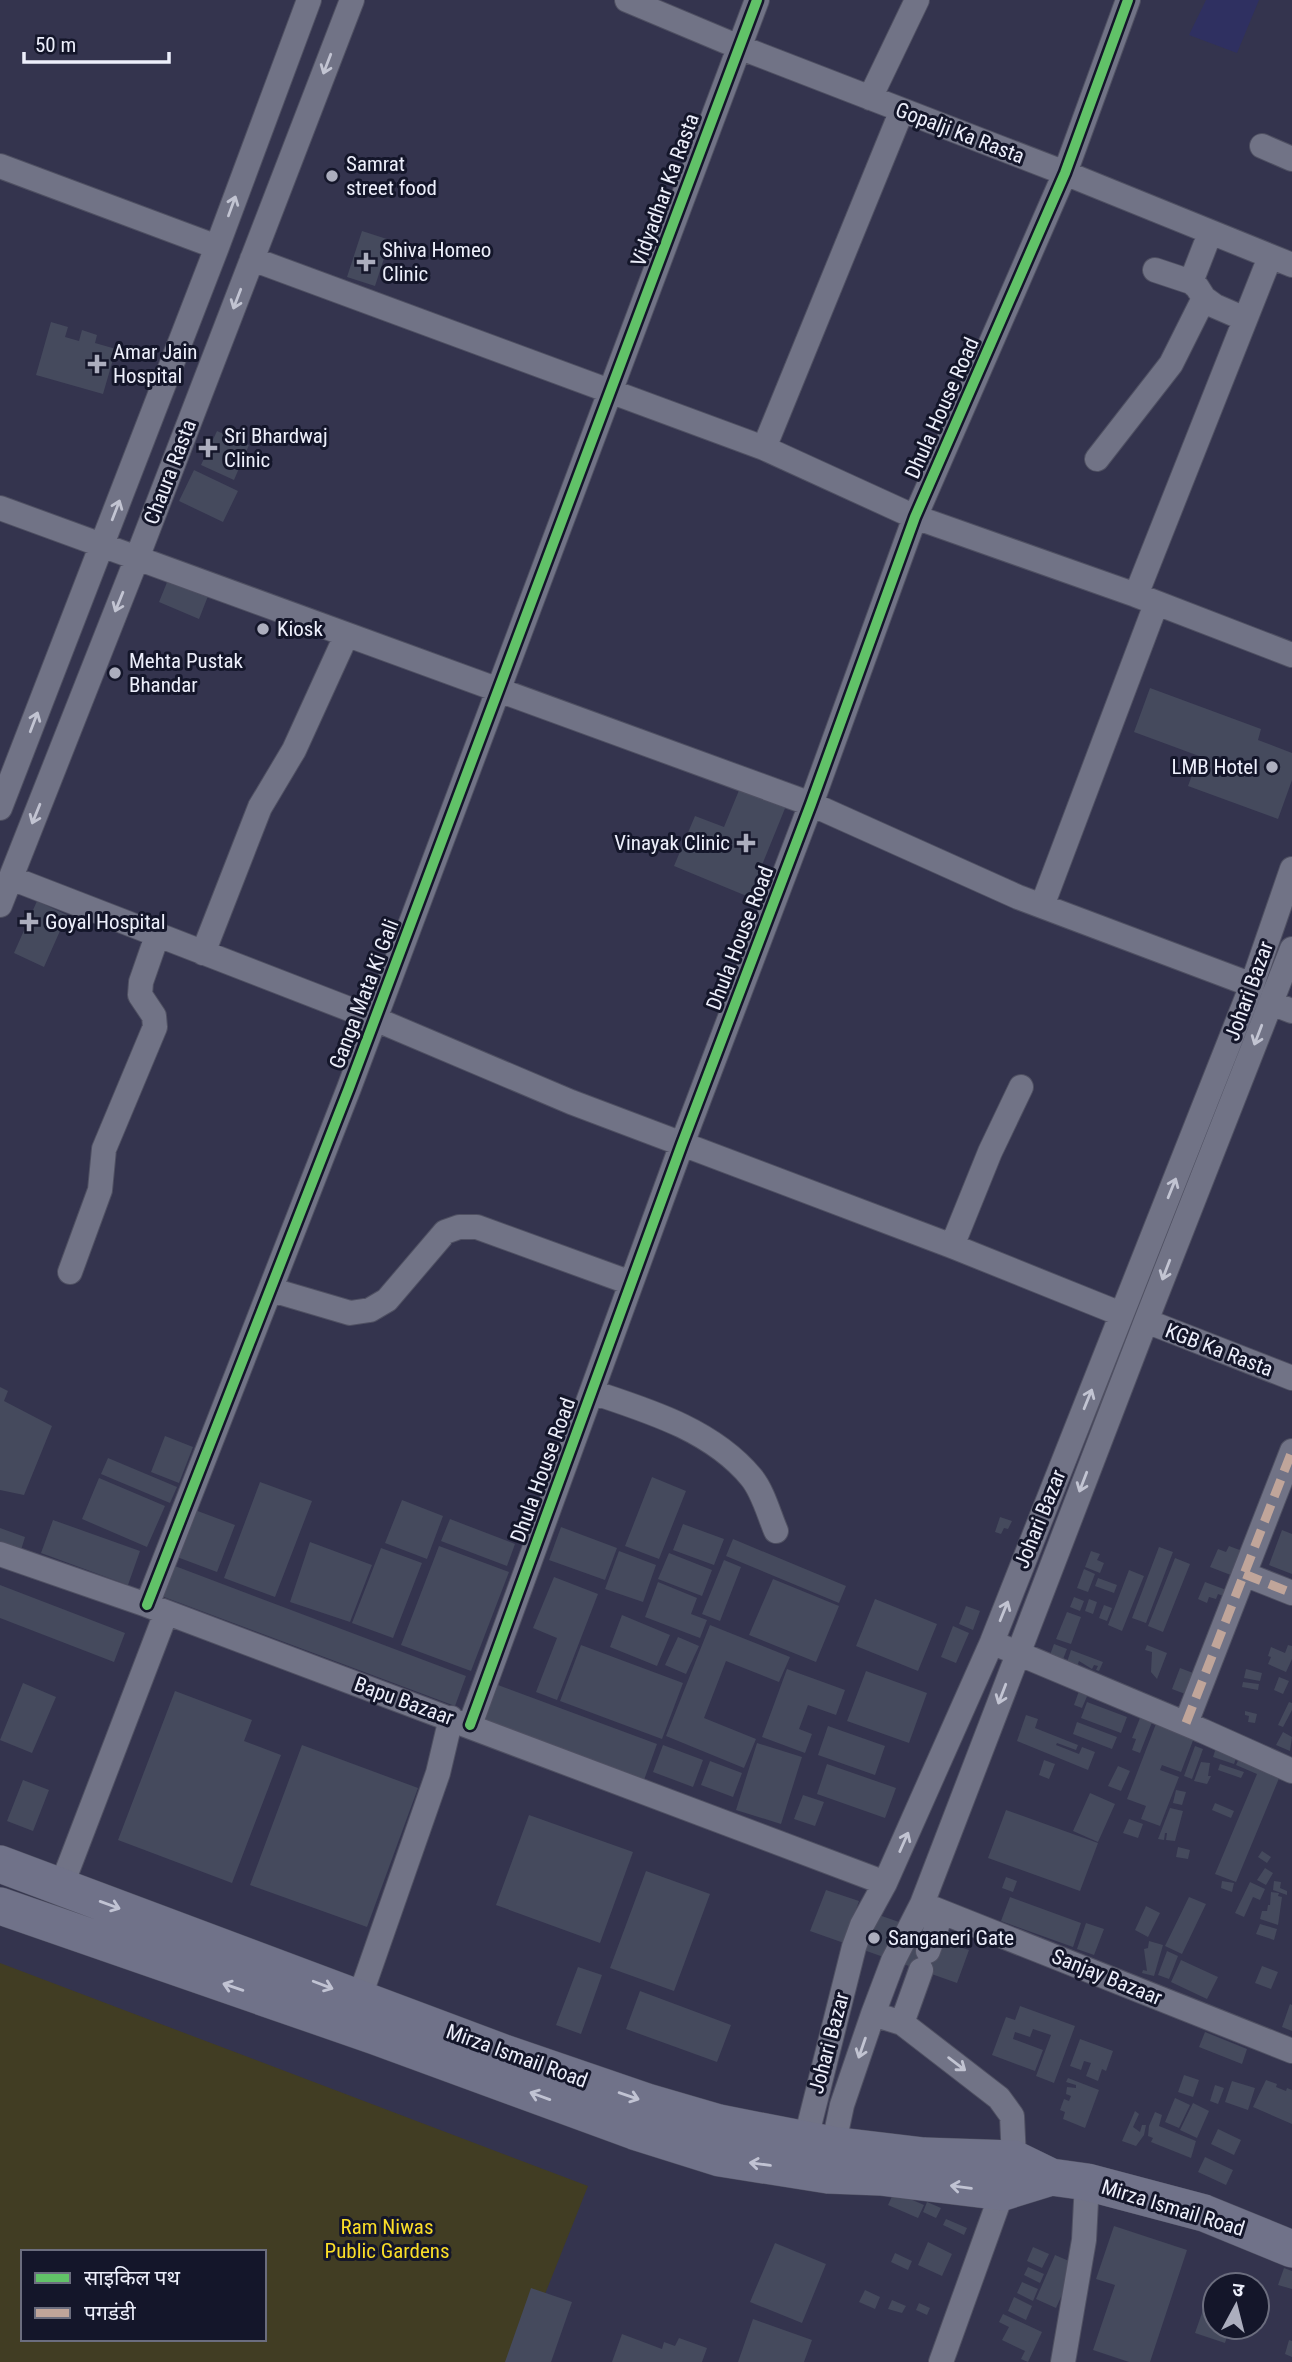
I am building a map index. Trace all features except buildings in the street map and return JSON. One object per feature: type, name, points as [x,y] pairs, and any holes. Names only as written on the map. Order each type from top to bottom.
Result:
[{"type":"highway","name":"Mirza Ismail Road","points":[[0,1864],[504,2053],[880,2177],[1051,2177],[1087,2182],[1204,2213],[1292,2249]]},
{"type":"highway","name":"Mirza Ismail Road","points":[[0,1906],[375,2036],[634,2131],[720,2158],[816,2157]]},
{"type":"street","name":"Chaura Rasta","points":[[0,808],[103,546],[309,0]]},
{"type":"street","name":"Chaura Rasta","points":[[0,905],[352,0]]},
{"type":"street","name":"Gopalji Ka Rasta","points":[[628,0],[739,47],[1065,173],[1281,261]]},
{"type":"street","name":"Vidyadhar Ka Rasta","points":[[610,393],[757,0]]},
{"type":"street","points":[[870,98],[917,0]]},
{"type":"street","name":"Dhula House Road","points":[[359,1998],[438,1773],[461,1722],[592,1392],[915,517],[1065,173],[1128,0]]},
{"type":"street","points":[[764,449],[902,110]]},
{"type":"street","points":[[1262,146],[1292,159]]},
{"type":"street","points":[[0,166],[217,247]]},
{"type":"street","points":[[1097,459],[1171,364],[1197,290],[1210,233]]},
{"type":"street","points":[[252,259],[764,449],[915,517],[1292,654]]},
{"type":"street","points":[[1042,906],[1245,319],[1281,261]]},
{"type":"street","points":[[1156,270],[1197,290],[1215,306],[1245,319]]},
{"type":"street","name":"Ganga Mata Ki Gali","points":[[61,1887],[156,1609],[272,1290],[610,393]]},
{"type":"street","points":[[0,508],[811,804],[1042,906],[1252,985]]},
{"type":"street","points":[[203,953],[260,807],[294,750],[346,636]]},
{"type":"street","name":"Johari Bazar","points":[[816,2157],[854,1947],[992,1642],[1252,985],[1292,869]]},
{"type":"street","points":[[11,878],[375,1019],[572,1102],[952,1246],[1121,1314]]},
{"type":"street","points":[[70,1272],[100,1190],[104,1150],[155,1027],[154,1016],[140,995],[141,982],[157,936]]},
{"type":"street","name":"Johari Bazar","points":[[816,2157],[842,2105],[893,1961],[932,1908],[1017,1653],[1146,1321],[1281,1007],[1292,949]]},
{"type":"street","points":[[952,1246],[990,1152],[1021,1087]]},
{"type":"street","points":[[272,1290],[350,1313],[370,1310],[387,1300],[445,1232],[459,1227],[477,1227],[631,1283]]},
{"type":"street","name":"KGB Ka Rasta","points":[[1146,1321],[1292,1378]]},
{"type":"street","points":[[592,1392],[644,1409],[710,1439],[753,1479],[776,1531]]},
{"type":"street","points":[[1186,1723],[1292,1451]]},
{"type":"street","points":[[1043,1513],[1068,1522]]},
{"type":"street","name":"Bapu Bazaar","points":[[0,1554],[461,1722],[885,1883]]},
{"type":"street","points":[[1244,1574],[1292,1593]]},
{"type":"street","points":[[992,1642],[1186,1723],[1292,1771]]},
{"type":"street","points":[[902,2023],[925,1961],[932,1908]]},
{"type":"street","name":"Sanjay Bazaar","points":[[932,1908],[1292,2051]]},
{"type":"street","points":[[873,2014],[902,2023],[999,2098],[1013,2116],[1008,2176],[941,2362]]},
{"type":"street","points":[[1063,2362],[1084,2240],[1087,2182]]},
{"type":"shaded area","points":[[1206,0],[1259,0],[1237,53],[1189,35]]},
{"type":"green space","name":"Ram Niwas Public Gardens","points":[[0,1963],[588,2186],[518,2362],[0,2362]]},
{"type":"marked path","points":[[1186,1723],[1292,1451]]},
{"type":"marked path","points":[[1244,1574],[1292,1593]]},
{"type":"cycle path","points":[[147,1605],[349,1088],[757,0]]},
{"type":"cycle path","points":[[470,1725],[915,517],[1065,173],[1128,0]]},
{"type":"place","name":"Samrat street food","points":[[332,176]]},
{"type":"place","name":"Shiva Homeo Clinic","points":[[366,262]]},
{"type":"place","name":"Amar Jain Hospital","points":[[97,364]]},
{"type":"place","name":"Sri Bhardwaj Clinic","points":[[208,448]]},
{"type":"place","name":"Kiosk","points":[[263,629]]},
{"type":"place","name":"Mehta Pustak Bhandar","points":[[115,673]]},
{"type":"place","name":"LMB Hotel","points":[[1272,767]]},
{"type":"place","name":"Vinayak Clinic","points":[[746,843]]},
{"type":"place","name":"Goyal Hospital","points":[[29,922]]},
{"type":"place","name":"Sanganeri Gate","points":[[874,1938]]}]
